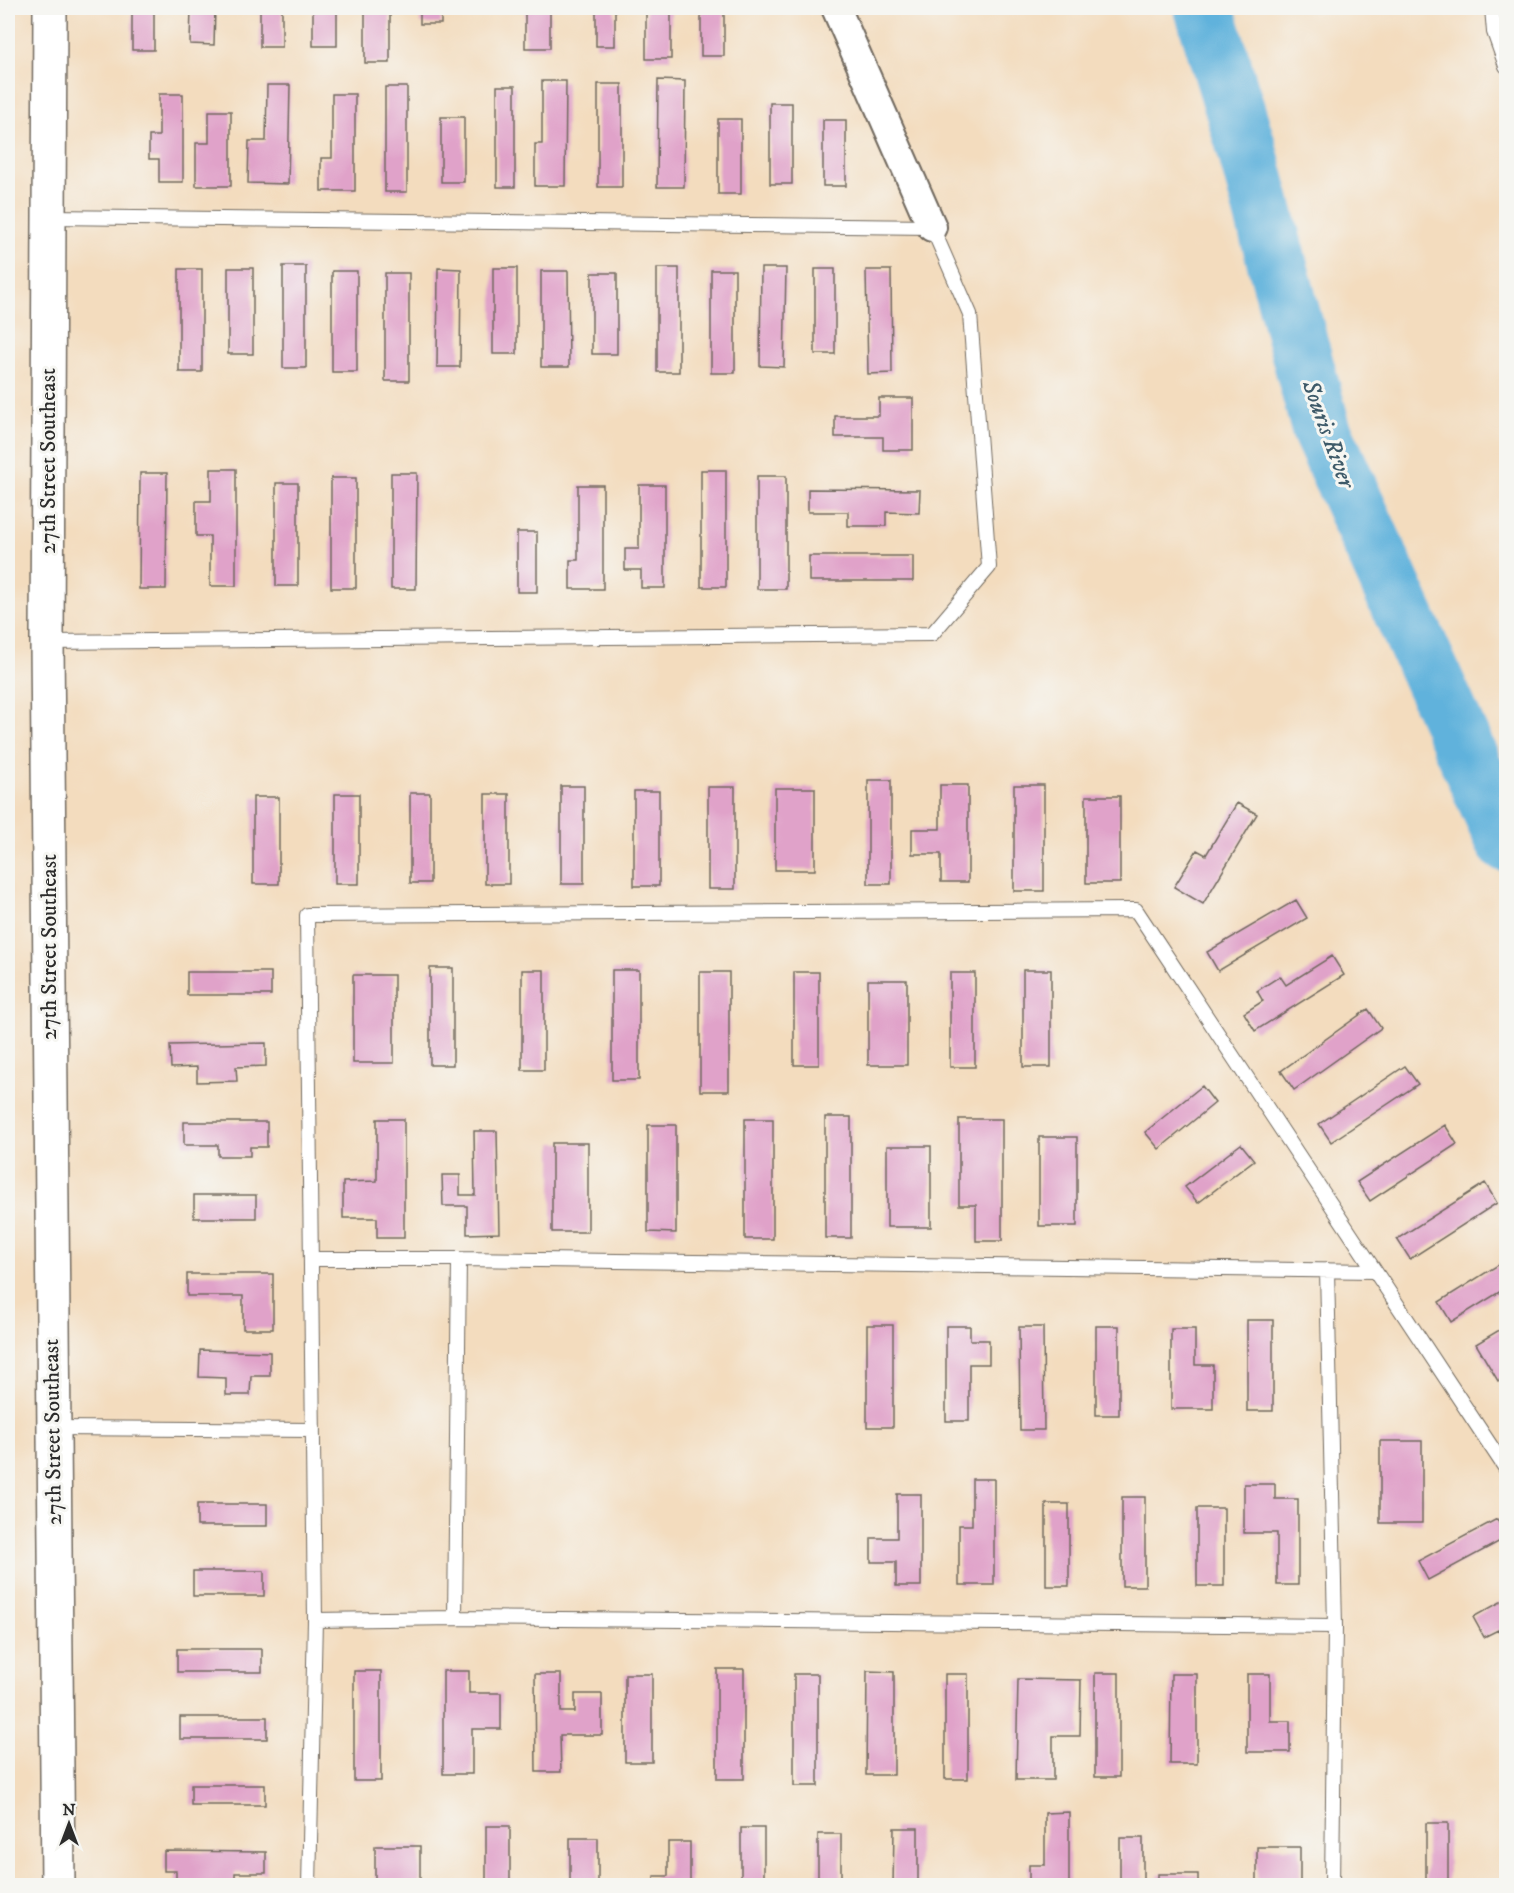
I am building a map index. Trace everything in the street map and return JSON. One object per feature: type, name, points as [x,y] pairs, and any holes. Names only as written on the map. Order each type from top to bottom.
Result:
[{"type":"street","name":"27th Street Southeast","points":[[50,8],[47,642],[58,1886]]},
{"type":"street","points":[[836,8],[932,227]]},
{"type":"lane","points":[[1492,8],[1494,32],[1506,66]]},
{"type":"lane","points":[[47,642],[932,634],[989,567],[970,314],[932,227],[50,217]]},
{"type":"lane","points":[[309,1886],[315,1620],[307,915],[1136,910],[1506,1469]]},
{"type":"lane","points":[[311,1259],[1374,1271]]},
{"type":"lane","points":[[455,1618],[459,1259]]},
{"type":"lane","points":[[1327,1270],[1335,1626],[1332,1886]]},
{"type":"lane","points":[[53,1428],[313,1430]]},
{"type":"lane","points":[[315,1620],[455,1618],[1335,1626]]},
{"type":"building","points":[[132,8],[154,8],[154,50],[132,50]]},
{"type":"building","points":[[191,8],[215,8],[214,45],[190,44]]},
{"type":"building","points":[[260,8],[282,8],[282,47],[260,47]]},
{"type":"building","points":[[313,8],[337,8],[337,46],[313,46]]},
{"type":"building","points":[[365,8],[390,8],[390,63],[365,63]]},
{"type":"building","points":[[420,8],[441,8],[441,24],[420,24]]},
{"type":"building","points":[[525,8],[550,8],[550,48],[525,48]]},
{"type":"building","points":[[596,8],[615,8],[615,46],[596,46]]},
{"type":"building","points":[[646,8],[671,8],[671,59],[646,59]]},
{"type":"building","points":[[701,8],[724,8],[724,56],[701,56]]},
{"type":"building","points":[[658,80],[685,81],[684,187],[657,187]]},
{"type":"building","points":[[542,81],[566,81],[565,186],[535,186],[535,144],[542,144]]},
{"type":"building","points":[[598,84],[622,84],[622,187],[598,187]]},
{"type":"building","points":[[267,85],[290,85],[288,184],[248,183],[249,141],[266,141]]},
{"type":"building","points":[[497,86],[515,86],[515,187],[497,187]]},
{"type":"building","points":[[385,87],[407,87],[407,192],[385,192]]},
{"type":"building","points":[[159,94],[183,94],[183,182],[159,182],[159,159],[149,159],[149,136],[159,136]]},
{"type":"building","points":[[332,94],[355,94],[355,191],[321,191],[321,158],[332,158]]},
{"type":"building","points":[[770,103],[792,103],[792,184],[770,184]]},
{"type":"building","points":[[209,111],[231,111],[231,186],[196,186],[196,143],[209,143]]},
{"type":"building","points":[[441,117],[464,117],[464,182],[441,182]]},
{"type":"building","points":[[718,119],[741,119],[741,194],[718,194]]},
{"type":"building","points":[[823,120],[846,120],[846,186],[823,186]]},
{"type":"building","points":[[283,266],[306,266],[306,368],[283,368]]},
{"type":"building","points":[[228,268],[253,268],[253,354],[228,354]]},
{"type":"building","points":[[438,268],[461,269],[460,367],[437,367]]},
{"type":"building","points":[[493,268],[517,268],[517,354],[493,354]]},
{"type":"building","points":[[657,268],[679,268],[679,372],[657,372]]},
{"type":"building","points":[[761,268],[786,268],[784,367],[760,366]]},
{"type":"building","points":[[179,269],[202,269],[202,372],[179,372]]},
{"type":"building","points":[[815,269],[835,269],[835,354],[815,354]]},
{"type":"building","points":[[711,270],[735,270],[735,373],[711,373]]},
{"type":"building","points":[[866,270],[891,270],[892,373],[868,374]]},
{"type":"building","points":[[332,271],[357,271],[357,372],[332,372]]},
{"type":"building","points":[[541,271],[568,271],[569,367],[541,367]]},
{"type":"building","points":[[385,273],[409,273],[409,381],[385,381]]},
{"type":"building","points":[[592,273],[617,273],[617,354],[592,354]]},
{"type":"building","points":[[879,398],[913,398],[913,450],[883,450],[883,437],[835,437],[835,416],[879,416]]},
{"type":"building","points":[[211,469],[236,469],[236,586],[210,586],[210,536],[196,536],[196,501],[211,501]]},
{"type":"building","points":[[701,470],[726,470],[726,587],[701,587]]},
{"type":"building","points":[[140,473],[167,473],[166,589],[139,589]]},
{"type":"building","points":[[391,473],[417,473],[416,589],[391,589]]},
{"type":"building","points":[[757,476],[786,476],[786,589],[757,589]]},
{"type":"building","points":[[331,478],[356,478],[356,588],[331,588]]},
{"type":"building","points":[[276,483],[298,483],[298,586],[276,586]]},
{"type":"building","points":[[578,485],[603,485],[603,589],[570,589],[570,560],[578,560]]},
{"type":"building","points":[[639,485],[665,485],[665,588],[641,588],[641,570],[625,570],[625,549],[639,549]]},
{"type":"building","points":[[808,489],[920,490],[919,513],[886,512],[886,526],[848,526],[848,512],[808,512]]},
{"type":"building","points":[[517,532],[537,532],[537,592],[517,592]]},
{"type":"building","points":[[809,556],[913,556],[913,581],[809,581]]},
{"type":"building","points":[[868,780],[891,780],[891,884],[868,884]]},
{"type":"building","points":[[940,785],[968,785],[968,882],[941,882],[941,854],[912,854],[912,829],[940,829]]},
{"type":"building","points":[[1014,785],[1044,785],[1044,891],[1014,891]]},
{"type":"building","points":[[561,786],[584,786],[584,884],[561,884]]},
{"type":"building","points":[[708,787],[735,787],[735,889],[708,889]]},
{"type":"building","points":[[775,788],[815,788],[815,870],[775,870]]},
{"type":"building","points":[[634,791],[659,791],[659,886],[634,886]]},
{"type":"building","points":[[410,793],[430,793],[430,883],[410,883]]},
{"type":"building","points":[[335,794],[359,794],[359,884],[335,884]]},
{"type":"building","points":[[485,794],[509,794],[509,884],[485,884]]},
{"type":"building","points":[[1086,796],[1120,796],[1120,883],[1086,883]]},
{"type":"building","points":[[253,797],[279,797],[279,884],[253,884]]},
{"type":"building","points":[[1237,803],[1257,814],[1203,904],[1174,887],[1197,850],[1206,855]]},
{"type":"building","points":[[1296,900],[1307,918],[1218,971],[1207,952]]},
{"type":"building","points":[[1332,956],[1344,975],[1255,1031],[1244,1013],[1263,1001],[1257,991],[1280,976],[1286,985]]},
{"type":"building","points":[[430,968],[453,968],[453,1065],[430,1065]]},
{"type":"building","points":[[522,970],[544,970],[544,1070],[522,1070]]},
{"type":"building","points":[[612,970],[639,970],[639,1080],[612,1080]]},
{"type":"building","points":[[1023,970],[1051,970],[1051,1067],[1023,1067]]},
{"type":"building","points":[[187,972],[271,972],[271,995],[187,995]]},
{"type":"building","points":[[700,972],[729,972],[729,1091],[700,1091]]},
{"type":"building","points":[[794,972],[819,972],[819,1065],[794,1065]]},
{"type":"building","points":[[950,973],[975,973],[975,1067],[950,1067]]},
{"type":"building","points":[[353,975],[394,975],[394,1063],[353,1063]]},
{"type":"building","points":[[868,980],[907,980],[907,1065],[868,1065]]},
{"type":"building","points":[[1368,1009],[1381,1028],[1294,1090],[1281,1071]]},
{"type":"building","points":[[266,1043],[266,1066],[236,1067],[237,1081],[197,1082],[197,1067],[171,1068],[170,1045]]},
{"type":"building","points":[[1405,1066],[1418,1084],[1331,1142],[1319,1124]]},
{"type":"building","points":[[1202,1086],[1215,1103],[1159,1149],[1145,1132]]},
{"type":"building","points":[[825,1117],[851,1117],[851,1238],[825,1238]]},
{"type":"building","points":[[377,1119],[404,1119],[404,1238],[377,1238],[377,1218],[343,1218],[343,1182],[377,1181]]},
{"type":"building","points":[[745,1119],[773,1119],[773,1239],[745,1239]]},
{"type":"building","points":[[959,1119],[1002,1119],[1002,1241],[976,1241],[976,1205],[959,1205]]},
{"type":"building","points":[[184,1122],[267,1122],[267,1147],[250,1147],[250,1156],[218,1156],[218,1145],[184,1145]]},
{"type":"building","points":[[648,1125],[676,1125],[676,1233],[648,1232]]},
{"type":"building","points":[[1445,1125],[1457,1144],[1370,1201],[1357,1182]]},
{"type":"building","points":[[474,1131],[497,1131],[499,1233],[467,1234],[467,1206],[443,1206],[442,1175],[460,1175],[460,1195],[475,1195]]},
{"type":"building","points":[[1039,1137],[1077,1137],[1077,1226],[1039,1226]]},
{"type":"building","points":[[552,1143],[588,1143],[588,1232],[552,1232]]},
{"type":"building","points":[[1241,1144],[1254,1160],[1198,1203],[1185,1187]]},
{"type":"building","points":[[887,1146],[931,1146],[931,1227],[887,1227]]},
{"type":"building","points":[[1485,1183],[1497,1203],[1410,1259],[1397,1239]]},
{"type":"building","points":[[194,1195],[256,1195],[256,1218],[194,1218]]},
{"type":"building","points":[[1506,1260],[1506,1288],[1451,1322],[1439,1302]]},
{"type":"building","points":[[187,1274],[273,1274],[273,1329],[243,1329],[243,1296],[187,1296]]},
{"type":"building","points":[[1247,1320],[1273,1320],[1273,1411],[1247,1411]]},
{"type":"building","points":[[867,1325],[893,1325],[893,1427],[867,1427]]},
{"type":"building","points":[[946,1326],[970,1326],[970,1340],[989,1340],[989,1364],[969,1364],[969,1421],[946,1421]]},
{"type":"building","points":[[1096,1326],[1119,1326],[1119,1415],[1096,1415]]},
{"type":"building","points":[[1506,1326],[1506,1376],[1498,1381],[1476,1344]]},
{"type":"building","points":[[1019,1327],[1043,1327],[1044,1430],[1020,1430]]},
{"type":"building","points":[[1171,1329],[1195,1329],[1195,1365],[1213,1365],[1213,1409],[1171,1409]]},
{"type":"building","points":[[200,1350],[270,1352],[270,1376],[251,1376],[250,1395],[226,1395],[226,1378],[199,1377]]},
{"type":"building","points":[[1380,1441],[1422,1441],[1422,1523],[1380,1523]]},
{"type":"building","points":[[972,1479],[994,1479],[994,1585],[959,1585],[959,1525],[972,1525]]},
{"type":"building","points":[[1244,1484],[1275,1484],[1275,1499],[1298,1499],[1298,1585],[1277,1585],[1277,1533],[1244,1533]]},
{"type":"building","points":[[897,1494],[921,1494],[921,1586],[896,1586],[896,1562],[871,1562],[871,1538],[897,1538]]},
{"type":"building","points":[[1122,1497],[1145,1497],[1145,1586],[1122,1586]]},
{"type":"building","points":[[197,1504],[267,1504],[267,1526],[197,1526]]},
{"type":"building","points":[[1046,1504],[1069,1504],[1069,1586],[1046,1586]]},
{"type":"building","points":[[1197,1508],[1224,1508],[1224,1586],[1197,1586]]},
{"type":"building","points":[[1497,1519],[1506,1538],[1428,1580],[1418,1561]]},
{"type":"building","points":[[193,1571],[264,1571],[264,1596],[193,1596]]},
{"type":"building","points":[[1506,1599],[1506,1639],[1504,1641],[1498,1630],[1484,1637],[1473,1617]]},
{"type":"building","points":[[177,1649],[262,1649],[262,1672],[177,1672]]},
{"type":"building","points":[[717,1669],[744,1669],[744,1779],[717,1779]]},
{"type":"building","points":[[354,1671],[381,1671],[381,1781],[354,1781]]},
{"type":"building","points":[[443,1671],[469,1671],[469,1693],[501,1693],[501,1729],[472,1729],[472,1774],[443,1774]]},
{"type":"building","points":[[867,1671],[894,1672],[894,1775],[866,1775]]},
{"type":"building","points":[[1095,1673],[1119,1673],[1119,1777],[1095,1777]]},
{"type":"building","points":[[535,1674],[561,1674],[561,1712],[575,1712],[575,1694],[602,1694],[602,1735],[560,1735],[561,1772],[536,1772]]},
{"type":"building","points":[[625,1674],[652,1674],[652,1762],[625,1762]]},
{"type":"building","points":[[794,1674],[818,1674],[818,1786],[794,1786]]},
{"type":"building","points":[[945,1674],[968,1674],[968,1779],[945,1779]]},
{"type":"building","points":[[1171,1674],[1197,1674],[1197,1764],[1170,1764]]},
{"type":"building","points":[[1247,1674],[1270,1674],[1270,1721],[1290,1721],[1290,1752],[1247,1752]]},
{"type":"building","points":[[1018,1679],[1081,1680],[1080,1736],[1053,1736],[1053,1780],[1016,1780]]},
{"type":"building","points":[[180,1717],[267,1717],[267,1739],[180,1739]]},
{"type":"building","points":[[191,1785],[265,1785],[265,1805],[191,1805]]},
{"type":"building","points":[[1069,1812],[1069,1886],[1029,1886],[1029,1865],[1045,1865],[1045,1813]]},
{"type":"building","points":[[1426,1823],[1448,1823],[1448,1886],[1426,1886]]},
{"type":"building","points":[[486,1826],[510,1826],[510,1886],[486,1886]]},
{"type":"building","points":[[741,1828],[764,1828],[764,1886],[741,1886]]},
{"type":"building","points":[[894,1828],[918,1828],[918,1886],[893,1886]]},
{"type":"building","points":[[818,1834],[841,1834],[841,1886],[818,1886]]},
{"type":"building","points":[[570,1838],[598,1838],[598,1886],[570,1886]]},
{"type":"building","points":[[1120,1838],[1143,1838],[1143,1886],[1120,1886]]},
{"type":"building","points":[[668,1842],[690,1842],[690,1886],[654,1886],[654,1876],[668,1876]]},
{"type":"building","points":[[375,1846],[420,1846],[420,1886],[375,1886]]},
{"type":"building","points":[[1257,1847],[1300,1847],[1300,1886],[1257,1886]]},
{"type":"building","points":[[164,1851],[266,1852],[266,1873],[235,1873],[235,1886],[176,1886],[176,1871],[164,1871]]},
{"type":"building","points":[[1158,1874],[1198,1874],[1198,1886],[1158,1886]]},
{"type":"waterway","name":"Souris River","points":[[1204,8],[1246,146],[1321,429],[1506,842]]}]
